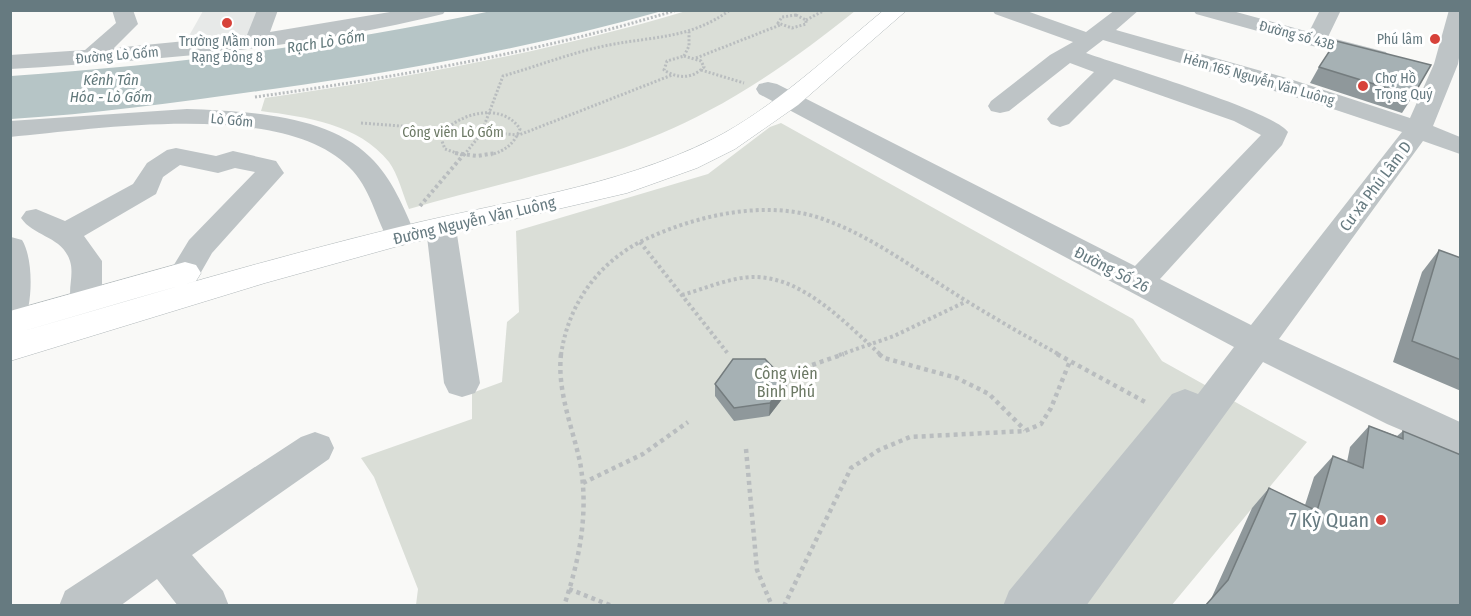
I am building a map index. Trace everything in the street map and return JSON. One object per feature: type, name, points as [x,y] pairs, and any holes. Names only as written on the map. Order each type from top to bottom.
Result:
[{"type":"main road","name":"Đường Nguyễn Văn Luông","points":[[10,323],[185,273],[414,222],[617,187],[687,162],[726,143],[769,91],[866,10]]},
{"type":"main road","name":"Đường Nguyễn Văn Luông","points":[[10,348],[257,274],[458,205],[633,160],[681,143],[769,91],[897,10]]},
{"type":"street","points":[[91,57],[127,24],[122,10]]},
{"type":"street","points":[[255,41],[268,10]]},
{"type":"street","name":"Đường Lò Gốm","points":[[10,62],[91,57],[255,41],[387,21],[436,10]]},
{"type":"street","name":"Hẻm 165 Nguyễn Văn Luông","points":[[1002,10],[1047,17],[1094,36],[1293,56],[1419,129],[1461,146]]},
{"type":"street","points":[[1000,105],[1058,60],[1069,55],[1129,10]]},
{"type":"street","name":"Đường số 43B","points":[[1203,10],[1293,56],[1433,72]]},
{"type":"street","points":[[1243,116],[1331,10]]},
{"type":"street","name":"Cư xá Phú Lâm D","points":[[1059,606],[1419,129],[1433,72],[1460,10]]},
{"type":"street","points":[[1069,55],[1108,71],[1243,116],[1275,132],[1273,139],[1139,282]]},
{"type":"street","points":[[1060,118],[1108,71]]},
{"type":"street","name":"Đường Số 26","points":[[769,91],[1256,344],[1400,413],[1461,439]]},
{"type":"street","name":"Lò Gốm","points":[[10,129],[168,117],[218,118],[316,134],[353,155],[414,222],[462,383]]},
{"type":"street","points":[[266,167],[295,129]]},
{"type":"street","points":[[66,233],[146,188],[147,178],[156,168],[176,156],[218,165],[233,159],[266,167],[270,173],[208,238],[185,273]]},
{"type":"street","points":[[36,218],[66,233],[86,261],[86,300]]},
{"type":"street","points":[[10,318],[15,268],[11,247]]},
{"type":"street","points":[[1024,606],[1228,350],[1256,344]]},
{"type":"street","points":[[81,606],[315,448]]},
{"type":"street","points":[[162,552],[207,606]]},
{"type":"path","points":[[254,98],[383,79],[609,31],[677,10]]},
{"type":"path","points":[[414,222],[481,134],[503,76],[608,45],[689,32],[711,24],[730,10]]},
{"type":"path","points":[[790,10],[790,15]]},
{"type":"path","points":[[780,25],[779,19],[790,15],[806,20],[825,10]]},
{"type":"path","points":[[696,58],[780,25],[801,27],[807,24],[806,20]]},
{"type":"path","points":[[684,56],[689,46],[689,32]]},
{"type":"path","points":[[672,75],[664,70],[664,64],[672,58],[684,56],[696,58],[703,64],[701,70]]},
{"type":"path","points":[[362,123],[481,134],[519,135],[672,75],[686,76],[701,70],[769,91]]},
{"type":"path","points":[[488,113],[500,114],[517,122],[520,129],[514,143],[498,152],[464,156],[445,149],[440,136],[444,129],[463,117],[488,113]]},
{"type":"path","points":[[564,606],[582,547],[585,496],[560,387],[559,366],[563,339],[570,316],[608,262],[640,242],[695,221],[768,211],[801,213],[879,246],[966,301],[1173,418]]},
{"type":"path","points":[[640,242],[729,355]]},
{"type":"path","points":[[682,295],[752,277],[783,280],[832,313],[884,358],[957,378],[990,394],[1025,431]]},
{"type":"path","points":[[797,370],[894,336],[966,301]]},
{"type":"path","points":[[784,606],[850,468],[879,450],[910,437],[1025,431],[1041,424],[1051,408],[1070,361]]},
{"type":"path","points":[[583,483],[643,454],[688,422]]},
{"type":"path","points":[[746,449],[758,570],[772,606]]},
{"type":"path","points":[[569,589],[612,606]]},
{"type":"shaded area","name":"Trường Mầm non Rạng Đông 8","points":[[203,11],[263,11],[253,36],[185,43]]},
{"type":"green space","name":"Công viên Lò Gốm","points":[[686,11],[855,11],[765,77],[708,111],[673,128],[637,143],[562,168],[409,209],[398,178],[389,162],[363,139],[331,124],[261,111],[265,98],[371,82],[477,62],[582,39]]},
{"type":"green space","name":"Công viên Bình Phú","points":[[781,123],[1133,319],[1162,361],[1307,442],[1171,606],[416,605],[418,589],[374,477],[361,458],[472,419],[472,393],[502,382],[507,322],[519,312],[516,231],[708,174],[770,127]]},
{"type":"water","name":"Kênh Tân Hóa - Lò Gốm","points":[[491,11],[662,11],[517,47],[371,74],[142,107],[11,119],[11,76],[192,60],[312,44]]},
{"type":"building","points":[[1336,41],[1431,65],[1413,96],[1319,67]]},
{"type":"building","points":[[1439,250],[1461,258],[1461,360],[1412,341]]},
{"type":"building","points":[[733,359],[765,359],[787,382],[770,403],[734,408],[715,384]]},
{"type":"building","name":"7 Kỳ Quan","points":[[1369,426],[1403,439],[1403,431],[1461,455],[1461,606],[1205,606],[1228,580],[1269,488],[1317,511],[1333,456],[1363,468]]},
{"type":"place","name":"Trường Mầm non Rạng Đông 8","points":[[227,23]]},
{"type":"place","name":"Phú lâm","points":[[1435,39]]},
{"type":"place","name":"Chợ Hồ Trọng Quý","points":[[1363,86]]},
{"type":"place","name":"7 Kỳ Quan","points":[[1381,520]]},
{"type":"water label","name":"Rạch Lò Gốm","points":[[326,42]]}]
